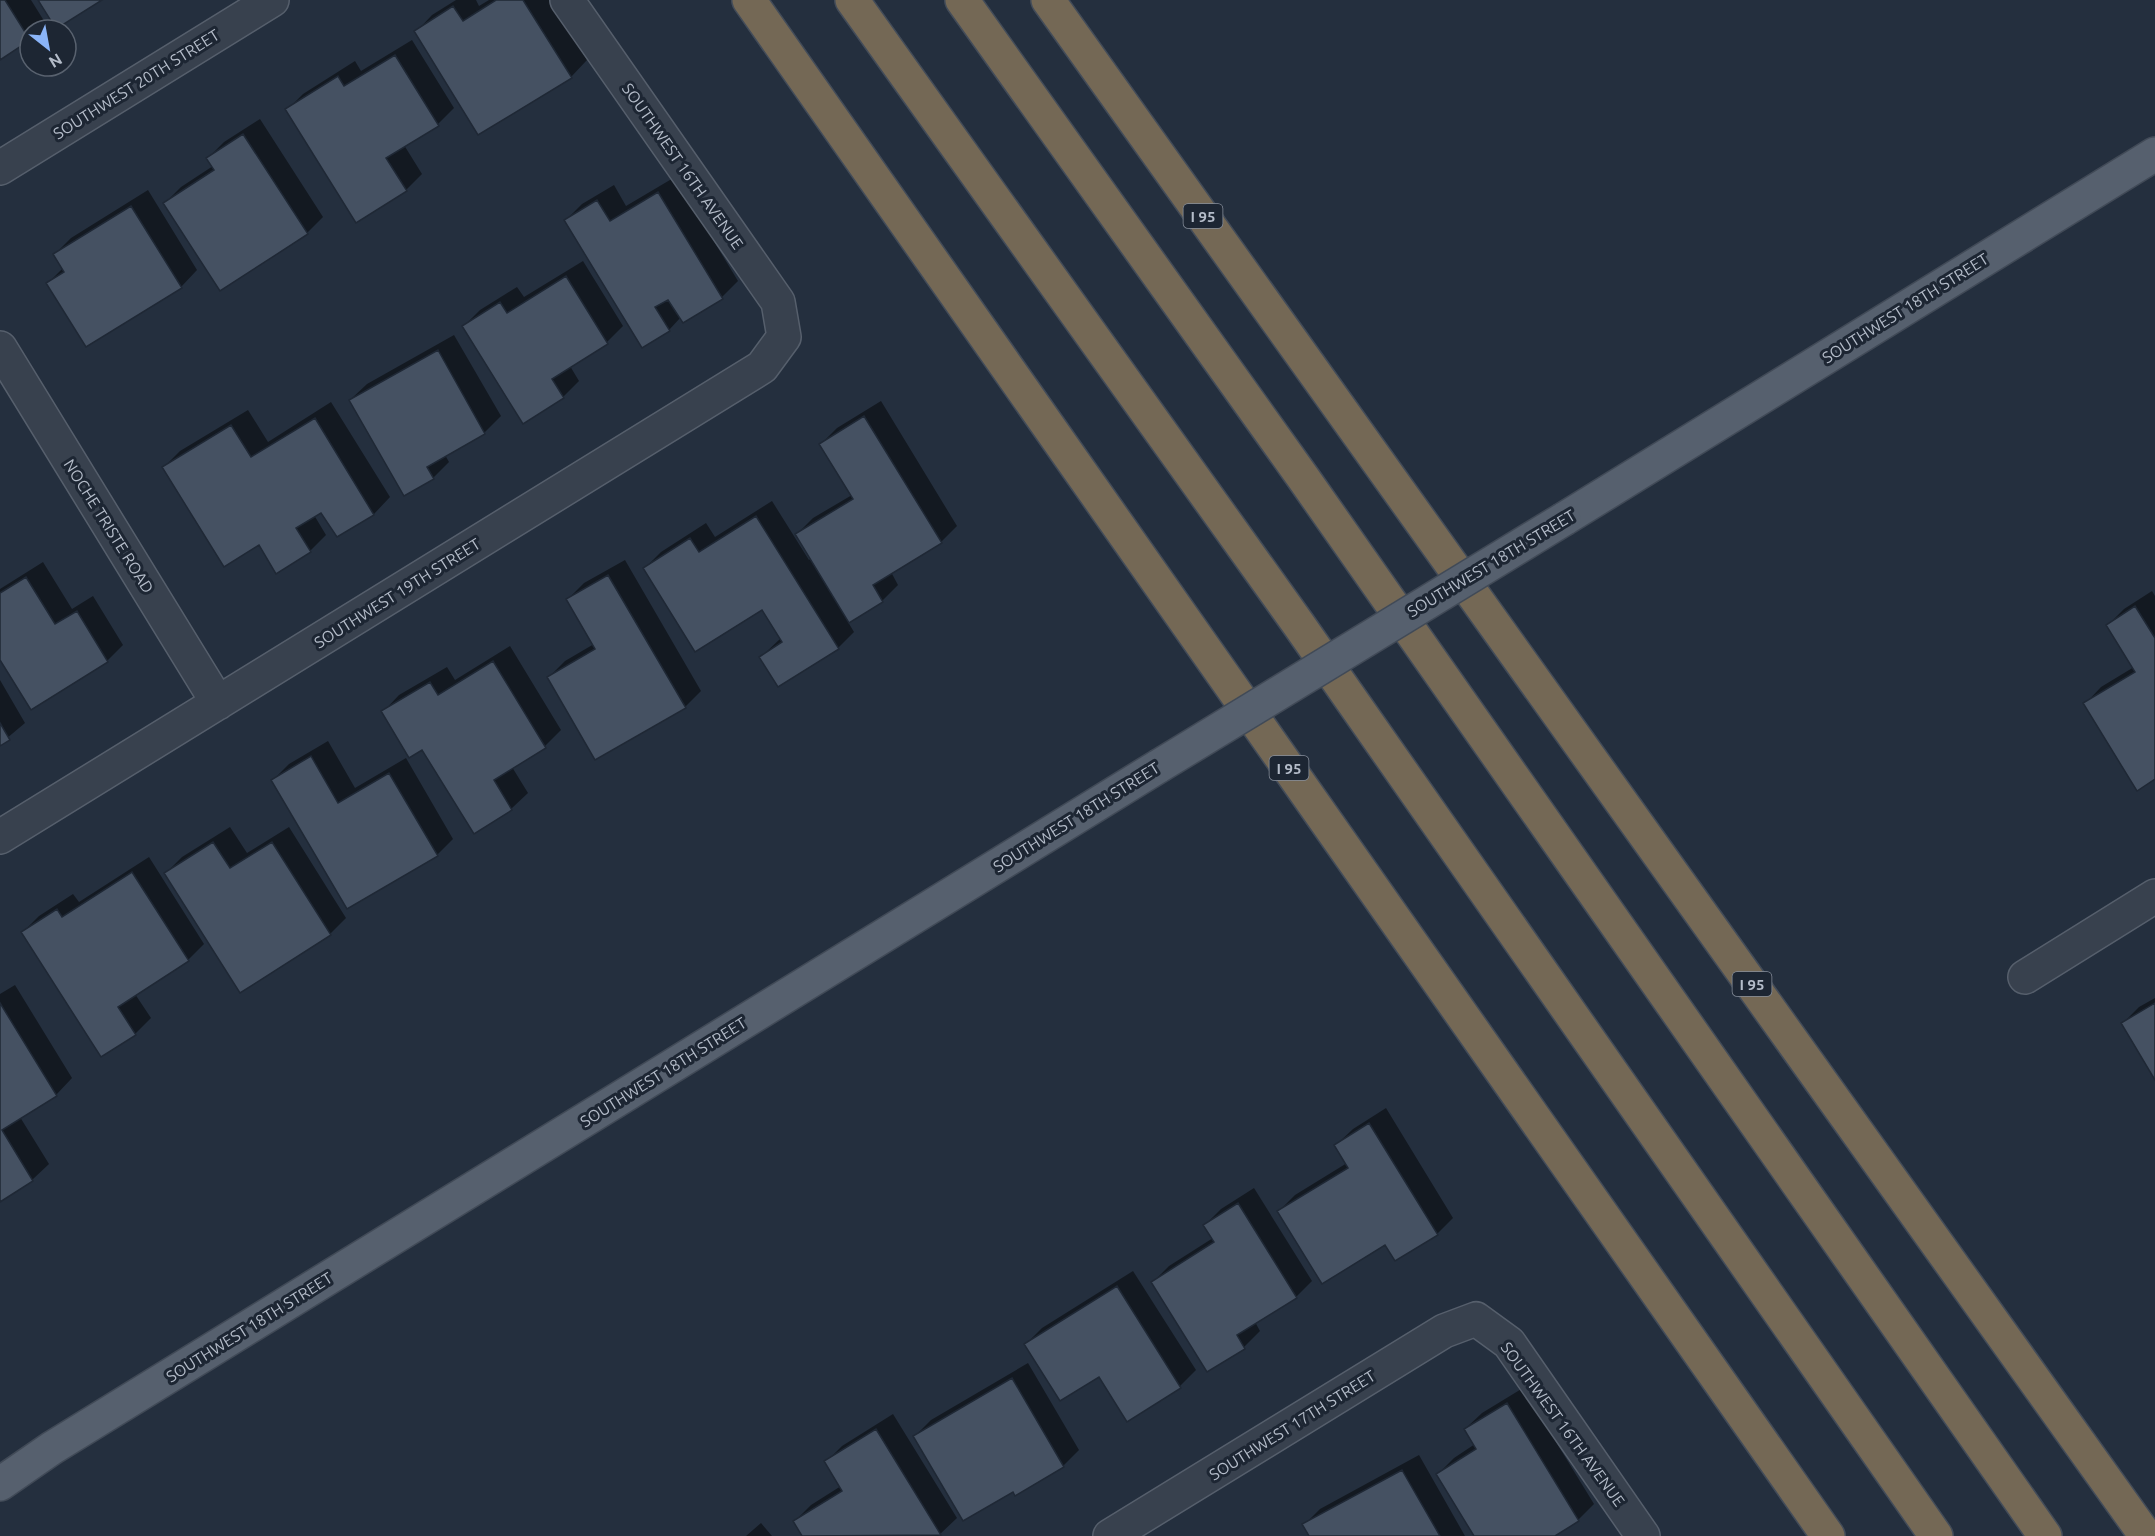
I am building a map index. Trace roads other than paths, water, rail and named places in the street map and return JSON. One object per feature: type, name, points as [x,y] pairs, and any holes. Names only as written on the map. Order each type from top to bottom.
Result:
[{"type":"highway","name":"I 95","points":[[749,0],[1828,1536]]},
{"type":"highway","points":[[852,0],[1299,625],[1936,1536]]},
{"type":"highway","points":[[962,0],[1304,479],[2044,1536]]},
{"type":"highway","name":"I 95","points":[[1048,0],[2146,1536]]},
{"type":"main road","name":"SOUTHWEST 18TH STREET","points":[[0,1484],[52,1448],[2155,154]]},
{"type":"street","name":"SOUTHWEST 20TH STREET","points":[[0,168],[272,0]]},
{"type":"street","name":"SOUTHWEST 16TH AVENUE","points":[[567,0],[778,302],[784,337]]},
{"type":"street","name":"SOUTHWEST 19TH STREET","points":[[0,837],[762,367],[784,337]]},
{"type":"street","name":"NOCHE TRISTE ROAD","points":[[0,348],[218,703]]},
{"type":"street","points":[[2025,977],[2155,896]]},
{"type":"street","name":"SOUTHWEST 16TH AVENUE","points":[[1476,1319],[1509,1343],[1643,1536]]},
{"type":"street","name":"SOUTHWEST 17TH STREET","points":[[1110,1536],[1444,1331],[1476,1319]]}]
